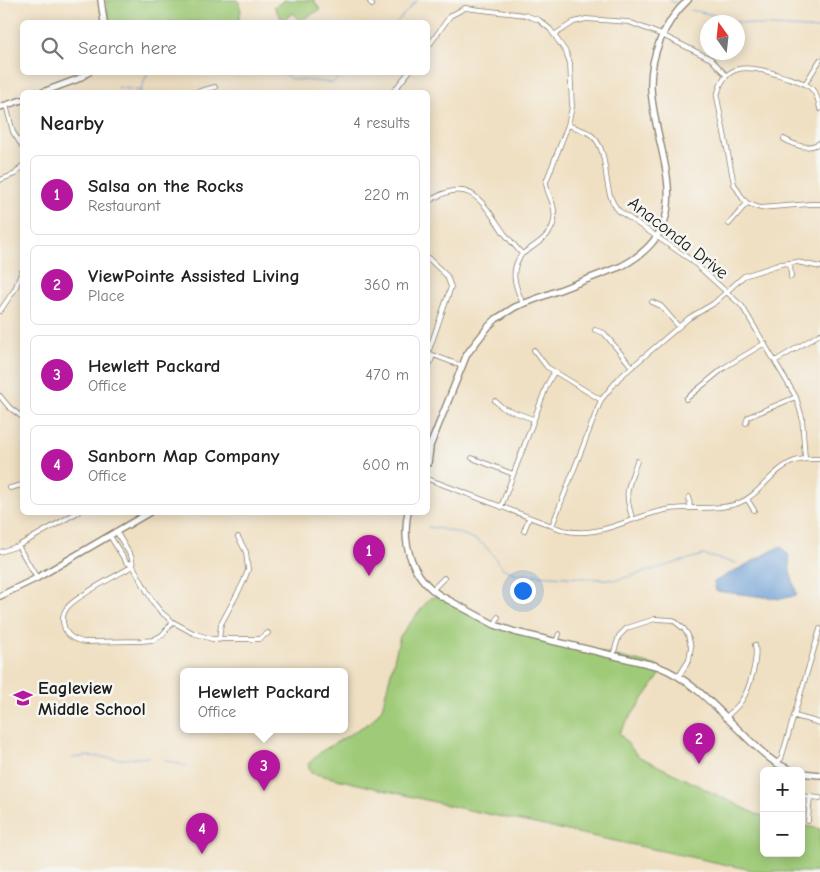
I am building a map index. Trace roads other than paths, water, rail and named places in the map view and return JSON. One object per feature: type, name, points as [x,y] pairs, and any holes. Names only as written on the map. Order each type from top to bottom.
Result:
[{"type":"main road","points":[[101,0],[104,20]]},
{"type":"main road","points":[[430,444],[462,366],[473,344],[488,327],[504,313],[523,304],[622,266],[637,257],[656,237],[665,216],[669,195],[668,176],[651,89],[652,68],[662,35],[672,19],[688,0]]},
{"type":"main road","points":[[48,90],[84,75]]},
{"type":"main road","points":[[3,106],[20,101]]},
{"type":"main road","points":[[0,596],[37,578],[145,515]]},
{"type":"main road","points":[[408,515],[406,531],[409,554],[420,576],[432,590],[495,625],[515,632],[657,666],[679,676],[695,688],[762,752],[784,767]]},
{"type":"main road","points":[[805,773],[820,775]]},
{"type":"street","points":[[369,0],[372,5]]},
{"type":"street","points":[[430,44],[450,16],[465,8],[525,15],[544,23],[566,52],[571,68],[572,107],[568,125],[546,182],[554,213],[552,228],[539,244],[522,254],[516,263],[514,274],[516,286],[523,304]]},
{"type":"street","points":[[554,35],[574,22],[586,19],[629,22],[662,35],[711,59],[726,76]]},
{"type":"street","points":[[805,84],[820,60]]},
{"type":"street","points":[[820,109],[815,94],[805,84],[752,68],[738,69],[726,76],[718,91],[718,107],[734,184],[740,196],[747,203],[760,208],[820,204]]},
{"type":"street","points":[[395,90],[407,75]]},
{"type":"street","points":[[202,90],[215,86]]},
{"type":"street","points":[[3,106],[20,142]]},
{"type":"street","name":"Anaconda Drive","points":[[568,125],[592,135],[599,145],[608,191],[615,207],[625,216],[691,260],[742,306],[796,397],[802,417],[805,459]]},
{"type":"street","points":[[784,139],[800,146],[810,147],[820,143]]},
{"type":"street","points":[[0,180],[15,174],[20,168]]},
{"type":"street","points":[[430,201],[442,193],[457,190],[477,197],[487,207],[522,254]]},
{"type":"street","points":[[729,224],[747,203]]},
{"type":"street","points":[[430,260],[446,276],[450,287],[430,347]]},
{"type":"street","points":[[790,263],[791,277]]},
{"type":"street","points":[[552,526],[601,400],[613,384],[679,327],[713,304],[744,276],[771,266],[790,263],[806,263],[820,267]]},
{"type":"street","points":[[0,311],[15,289],[20,276]]},
{"type":"street","points":[[652,302],[661,306],[679,327]]},
{"type":"street","points":[[595,330],[604,333],[632,367]]},
{"type":"street","points":[[776,361],[820,334]]},
{"type":"street","points":[[686,399],[725,367],[765,343]]},
{"type":"street","points":[[534,350],[542,363],[554,372],[601,400]]},
{"type":"street","points":[[430,354],[462,366]]},
{"type":"street","points":[[430,363],[433,355]]},
{"type":"street","points":[[501,507],[533,419],[554,372]]},
{"type":"street","points":[[0,396],[9,407],[20,415]]},
{"type":"street","points":[[746,423],[748,417],[796,397]]},
{"type":"street","points":[[495,401],[503,408],[533,419]]},
{"type":"street","points":[[472,458],[513,474]]},
{"type":"street","points":[[430,481],[570,532],[592,533],[669,510],[730,506],[747,499],[783,467],[805,459],[820,459]]},
{"type":"street","points":[[633,520],[627,493],[637,461]]},
{"type":"street","points":[[10,488],[20,486]]},
{"type":"street","points":[[689,496],[690,508]]},
{"type":"street","points":[[747,499],[754,510]]},
{"type":"street","points":[[0,552],[18,546],[73,515]]},
{"type":"street","points":[[524,531],[529,518]]},
{"type":"street","points":[[116,531],[132,558],[133,566],[157,607],[174,622],[200,636],[219,640],[259,639],[268,632]]},
{"type":"street","points":[[110,536],[126,562],[133,566]]},
{"type":"street","points":[[219,640],[220,624],[243,583],[248,570],[246,552],[238,537]]},
{"type":"street","points":[[18,546],[37,578]]},
{"type":"street","points":[[133,566],[70,604],[63,616],[67,634],[74,640],[84,642],[148,641],[162,635],[174,622]]},
{"type":"street","points":[[432,590],[444,578]]},
{"type":"street","points":[[495,625],[498,617]]},
{"type":"street","points":[[613,656],[619,636],[627,628],[655,619],[674,618],[688,635],[691,647],[689,660],[679,676]]},
{"type":"street","points":[[776,763],[781,759],[820,629]]},
{"type":"street","points":[[556,642],[559,634]]},
{"type":"street","points":[[725,718],[739,704],[746,693],[757,654],[755,645]]},
{"type":"street","points":[[795,716],[820,724]]},
{"type":"street","points":[[805,796],[820,798]]},
{"type":"street","points":[[808,821],[810,797]]},
{"type":"water","points":[[781,546],[789,556],[790,571],[797,595],[781,599],[716,591],[714,582]]},
{"type":"waterway","points":[[399,20],[417,0]]},
{"type":"waterway","points":[[670,0],[675,3]]},
{"type":"waterway","points":[[691,10],[732,21],[758,25],[820,29]]},
{"type":"waterway","points":[[141,90],[147,75]]},
{"type":"waterway","points":[[286,75],[291,79],[333,83],[342,75]]},
{"type":"waterway","points":[[118,87],[135,90]]},
{"type":"waterway","points":[[428,527],[468,536],[482,543],[502,568],[519,574],[617,580],[703,555],[736,563]]},
{"type":"waterway","points":[[73,758],[88,756],[123,759],[149,757]]},
{"type":"waterway","points":[[165,760],[186,766]]},
{"type":"place","name":"Salsa on the Rocks","points":[[369,576]]},
{"type":"place","name":"Eagleview Middle School","points":[[23,698]]},
{"type":"place","name":"ViewPointe Assisted Living","points":[[699,764]]},
{"type":"place","name":"Hewlett Packard","points":[[264,791]]},
{"type":"place","name":"Sanborn Map Company","points":[[202,854]]}]
